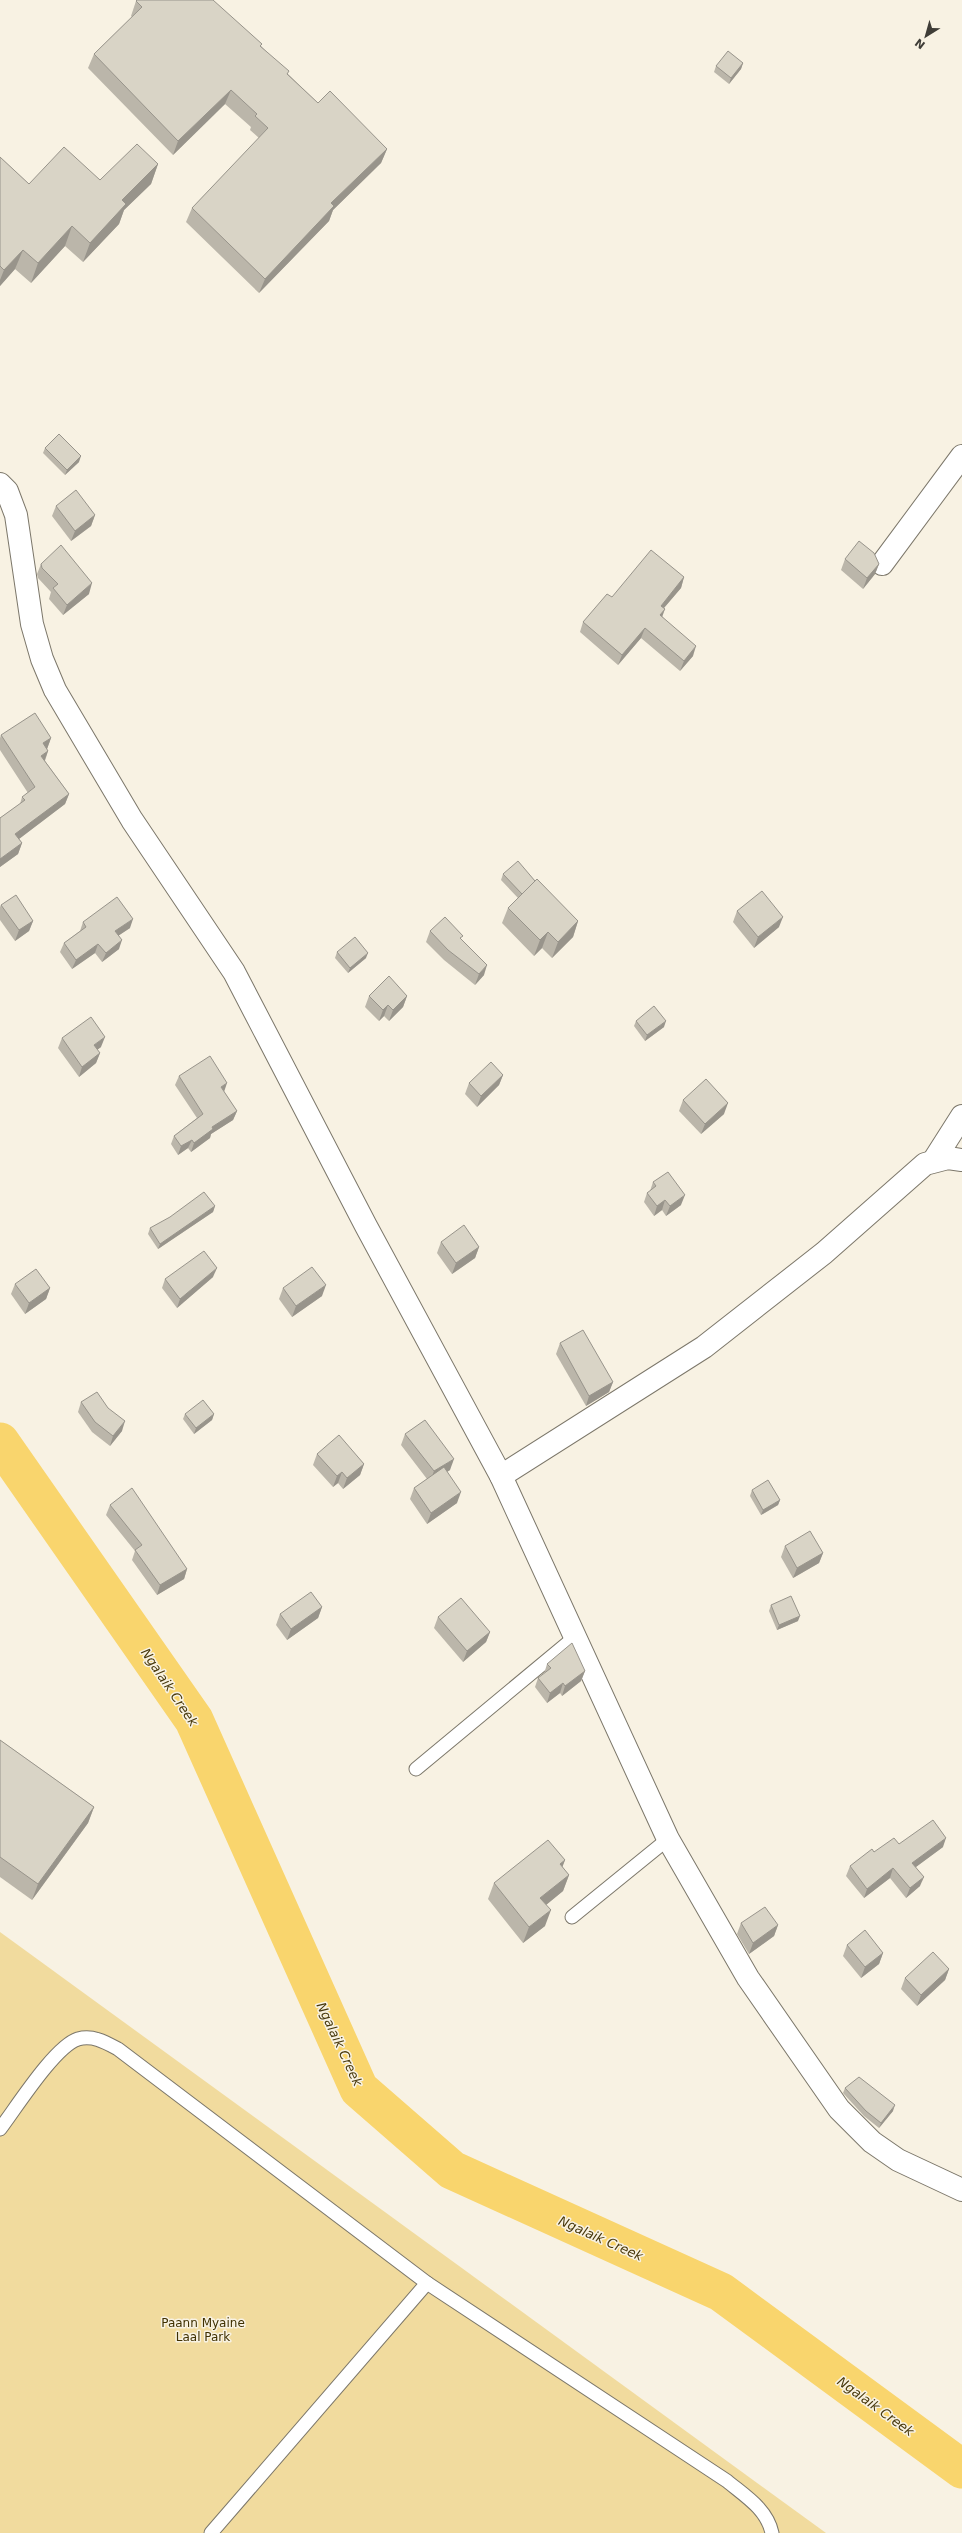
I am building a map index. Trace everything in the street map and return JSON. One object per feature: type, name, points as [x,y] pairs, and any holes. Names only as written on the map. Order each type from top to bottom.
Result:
[{"type":"street","points":[[882,564],[962,456]]},
{"type":"street","points":[[0,484],[7,491],[16,515],[32,624],[42,659],[55,690],[132,820],[234,972],[366,1226],[501,1476],[668,1839],[748,1978],[839,2109],[872,2142],[898,2160],[962,2190]]},
{"type":"street","points":[[934,1160],[962,1116]]},
{"type":"street","points":[[501,1476],[704,1348],[824,1253],[915,1172],[934,1160],[948,1158],[962,1160]]},
{"type":"lane","points":[[416,1769],[575,1637]]},
{"type":"lane","points":[[572,1917],[668,1839]]},
{"type":"lane","points":[[0,2129],[57,2053],[76,2040],[98,2039],[118,2049],[427,2283],[727,2481],[758,2506],[770,2523],[772,2533]]},
{"type":"lane","points":[[211,2533],[427,2283]]},
{"type":"green space","name":"Paann Myaine Laal Park","points":[[0,1932],[826,2533],[0,2533]]},
{"type":"building","points":[[213,0],[262,44],[260,46],[289,71],[287,74],[318,103],[330,91],[387,149],[331,203],[334,206],[265,279],[192,208],[268,128],[255,116],[257,114],[231,90],[178,141],[94,54],[142,7],[136,1]]},
{"type":"building","points":[[728,51],[743,63],[731,78],[716,66]]},
{"type":"building","points":[[137,144],[158,164],[122,200],[126,204],[90,243],[72,226],[38,263],[23,250],[4,270],[0,266],[0,157],[29,184],[64,147],[100,180]]},
{"type":"building","points":[[59,434],[81,456],[67,470],[45,448]]},
{"type":"building","points":[[76,490],[95,515],[75,531],[56,506]]},
{"type":"building","points":[[859,541],[874,553],[879,564],[867,578],[845,559]]},
{"type":"building","points":[[61,545],[92,583],[67,605],[53,588],[58,584],[42,568],[41,564]]},
{"type":"building","points":[[651,550],[684,577],[661,606],[665,609],[660,615],[696,646],[684,661],[645,628],[622,655],[583,622],[607,594],[612,597]]},
{"type":"building","points":[[35,713],[51,738],[43,743],[48,751],[41,756],[69,794],[15,834],[22,843],[0,859],[0,818],[25,800],[22,797],[35,787],[1,735]]},
{"type":"building","points":[[518,861],[535,881],[522,894],[503,874]]},
{"type":"building","points":[[537,879],[578,921],[558,942],[548,932],[540,940],[508,908]]},
{"type":"building","points":[[762,891],[783,917],[758,937],[737,911]]},
{"type":"building","points":[[16,895],[33,921],[19,930],[1,905]]},
{"type":"building","points":[[117,897],[133,919],[115,931],[122,940],[106,953],[98,944],[76,960],[64,943],[86,927],[83,922]]},
{"type":"building","points":[[445,917],[463,936],[460,938],[487,965],[479,974],[448,950],[430,931]]},
{"type":"building","points":[[355,937],[368,953],[350,968],[337,952]]},
{"type":"building","points":[[389,976],[407,996],[393,1010],[388,1005],[383,1010],[369,996]]},
{"type":"building","points":[[654,1006],[666,1021],[647,1035],[636,1021]]},
{"type":"building","points":[[91,1017],[105,1037],[94,1045],[100,1053],[82,1067],[62,1038]]},
{"type":"building","points":[[210,1056],[227,1083],[221,1087],[237,1111],[212,1127],[213,1129],[194,1143],[192,1140],[181,1146],[174,1136],[203,1114],[179,1076]]},
{"type":"building","points":[[491,1062],[503,1075],[481,1096],[469,1083]]},
{"type":"building","points":[[706,1079],[728,1103],[705,1124],[683,1100]]},
{"type":"building","points":[[668,1172],[685,1195],[670,1206],[665,1200],[657,1206],[647,1193],[656,1186],[653,1182]]},
{"type":"building","points":[[204,1192],[215,1206],[160,1244],[150,1228],[170,1217]]},
{"type":"building","points":[[464,1225],[479,1247],[456,1263],[441,1242]]},
{"type":"building","points":[[204,1251],[217,1268],[180,1299],[165,1279]]},
{"type":"building","points":[[312,1267],[326,1285],[296,1306],[283,1288]]},
{"type":"building","points":[[36,1269],[50,1288],[29,1303],[15,1284]]},
{"type":"building","points":[[583,1330],[613,1382],[589,1396],[560,1343]]},
{"type":"building","points":[[97,1392],[108,1408],[125,1421],[113,1436],[95,1422],[81,1402]]},
{"type":"building","points":[[203,1400],[214,1414],[196,1428],[185,1414]]},
{"type":"building","points":[[425,1420],[454,1459],[434,1471],[405,1434]]},
{"type":"building","points":[[339,1435],[364,1464],[347,1478],[342,1472],[337,1476],[317,1454]]},
{"type":"building","points":[[444,1467],[461,1492],[431,1513],[414,1488]]},
{"type":"building","points":[[768,1480],[780,1500],[763,1510],[752,1490]]},
{"type":"building","points":[[132,1488],[187,1569],[160,1585],[135,1550],[142,1545],[110,1505]]},
{"type":"building","points":[[810,1531],[823,1553],[797,1568],[785,1546]]},
{"type":"building","points":[[311,1592],[322,1607],[291,1629],[280,1614]]},
{"type":"building","points":[[791,1596],[800,1616],[779,1625],[771,1605]]},
{"type":"building","points":[[461,1598],[490,1632],[467,1651],[438,1617]]},
{"type":"building","points":[[572,1643],[585,1671],[565,1686],[563,1683],[550,1693],[538,1678],[551,1668],[547,1664]]},
{"type":"building","points":[[0,1740],[94,1807],[38,1884],[0,1857]]},
{"type":"building","points":[[933,1820],[946,1838],[912,1863],[924,1877],[910,1888],[893,1868],[867,1889],[850,1866],[872,1849],[874,1852],[894,1838],[899,1844]]},
{"type":"building","points":[[548,1840],[565,1860],[560,1864],[569,1875],[540,1898],[551,1910],[529,1927],[494,1883]]},
{"type":"building","points":[[765,1907],[778,1925],[753,1943],[741,1923]]},
{"type":"building","points":[[865,1930],[883,1953],[865,1967],[847,1945]]},
{"type":"building","points":[[933,1952],[949,1969],[921,1995],[905,1978]]},
{"type":"building","points":[[859,2077],[895,2105],[881,2123],[866,2111],[845,2088]]},
{"type":"waterway","name":"Ngalaik Creek","points":[[0,1442],[194,1720],[359,2089],[452,2170],[721,2292],[962,2469]]}]
